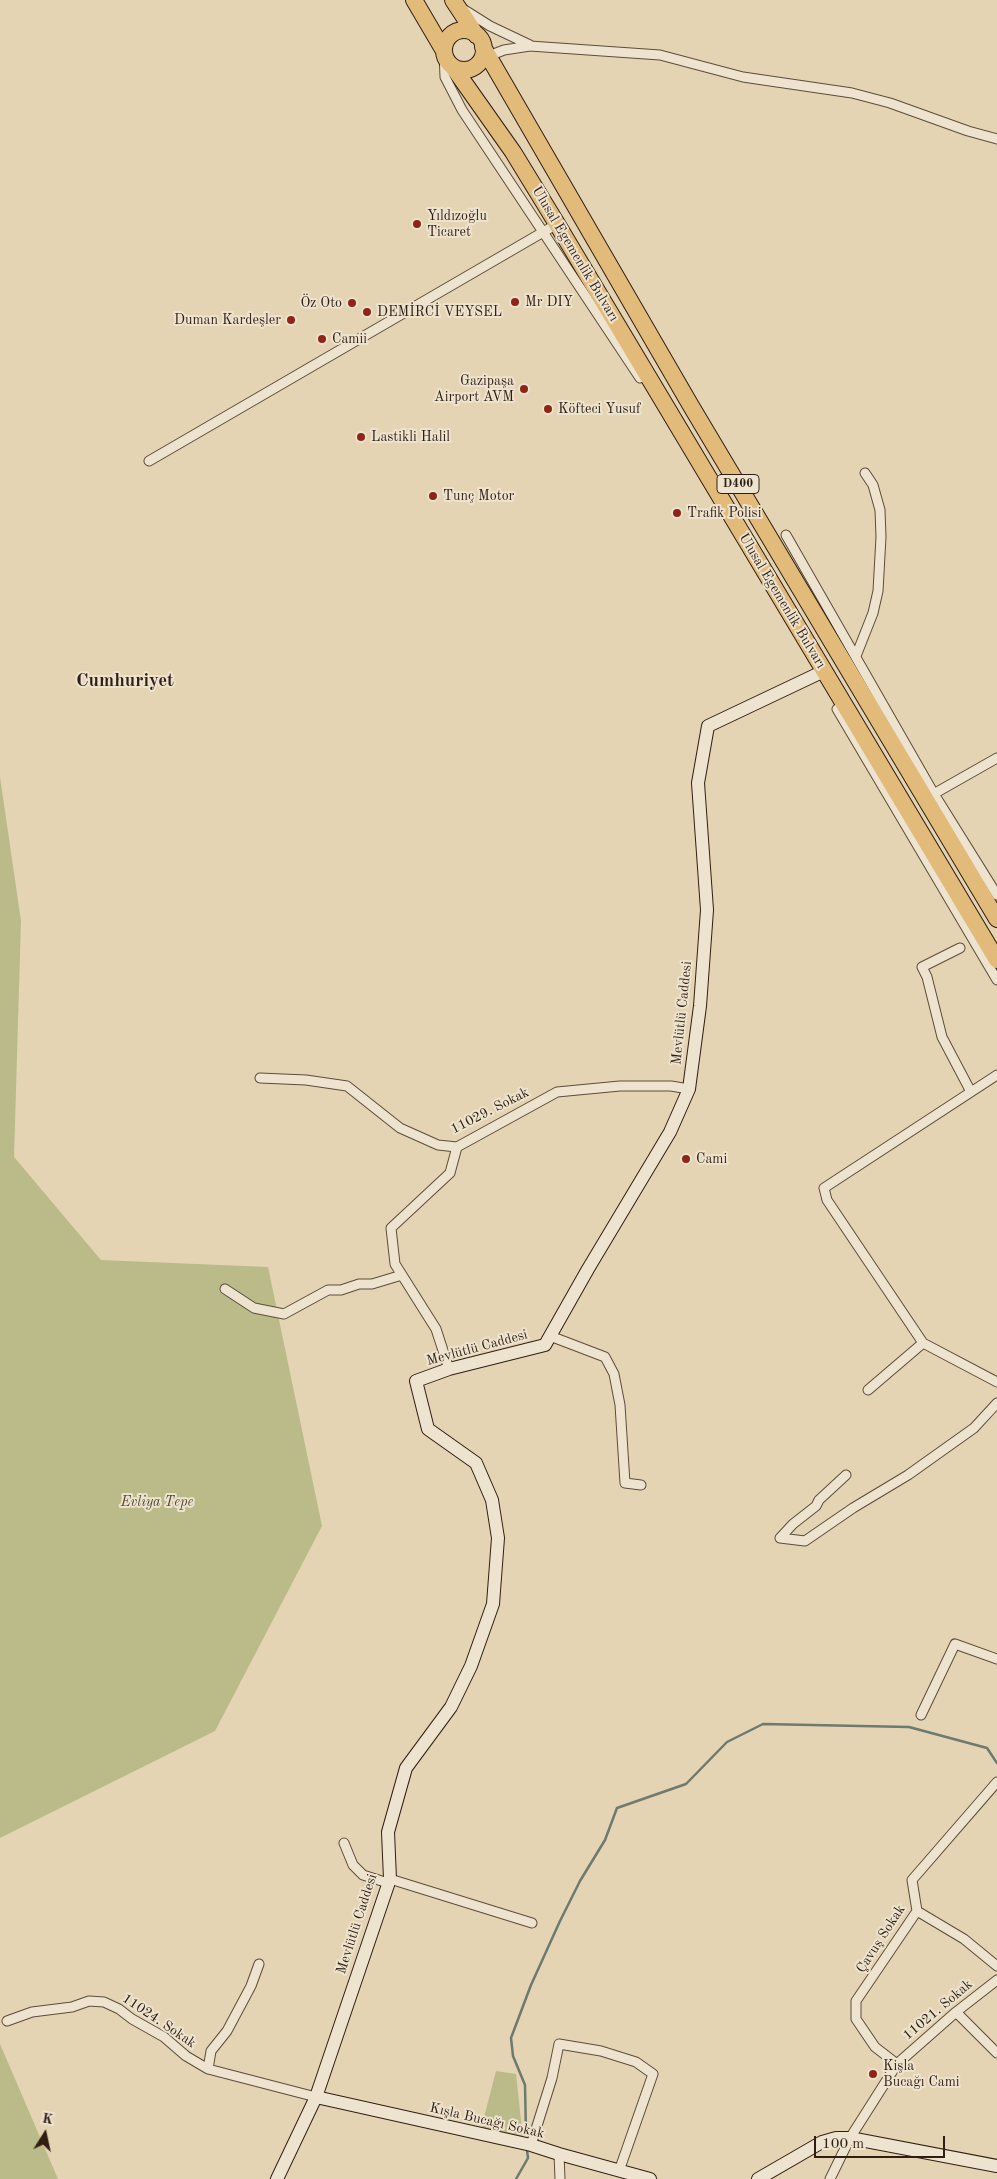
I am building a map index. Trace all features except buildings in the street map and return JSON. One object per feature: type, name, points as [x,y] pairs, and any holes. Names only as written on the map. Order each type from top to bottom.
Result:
[{"type":"highway","points":[[414,0],[444,52],[448,63],[453,67],[459,70],[472,68],[482,49],[470,32],[457,32],[447,40],[444,52]]},
{"type":"highway","name":"Ulusal Egemenlik Bulvarı","points":[[455,2],[691,406],[930,796],[995,912]]},
{"type":"highway","name":"Ulusal Egemenlik Bulvarı","points":[[453,67],[513,152],[557,224],[820,673],[997,960]]},
{"type":"street","points":[[455,2],[490,26],[530,46]]},
{"type":"street","points":[[482,49],[530,46],[660,55],[743,77],[852,92],[997,139]]},
{"type":"street","points":[[444,52],[443,68],[450,91],[542,233],[660,402]]},
{"type":"street","points":[[149,461],[557,224]]},
{"type":"street","points":[[856,656],[877,598],[881,537],[880,510],[873,485],[865,473]]},
{"type":"street","points":[[786,536],[856,656],[930,796],[997,895]]},
{"type":"street","points":[[820,673],[997,980]]},
{"type":"street","name":"Mevlütlü Caddesi","points":[[277,2179],[316,2097],[389,1881],[388,1832],[406,1768],[451,1707],[471,1666],[493,1604],[498,1538],[492,1500],[476,1463],[428,1429],[416,1381],[449,1369],[545,1345],[670,1132],[689,1089],[700,1006],[707,910],[698,784],[708,726],[820,673]]},
{"type":"street","points":[[930,796],[997,758]]},
{"type":"street","points":[[960,948],[922,967],[927,976],[942,1037],[971,1092]]},
{"type":"street","points":[[997,1075],[824,1188],[827,1200],[924,1343],[997,1382]]},
{"type":"street","name":"11029. Sokak","points":[[260,1078],[306,1080],[347,1086],[400,1128],[438,1145],[457,1147],[557,1092],[620,1086],[671,1086],[689,1089]]},
{"type":"street","points":[[449,1369],[436,1329],[395,1264],[391,1228],[450,1173],[457,1147]]},
{"type":"street","points":[[225,1289],[254,1308],[284,1314],[328,1290],[342,1290],[359,1284],[372,1284],[402,1275]]},
{"type":"street","points":[[550,1336],[604,1357],[614,1374],[620,1405],[625,1483],[640,1485]]},
{"type":"street","points":[[868,1390],[924,1343]]},
{"type":"street","points":[[846,1475],[819,1500],[816,1506],[793,1524],[780,1538],[805,1541],[853,1508],[908,1475],[974,1428],[997,1403]]},
{"type":"street","points":[[921,1716],[955,1644],[997,1659]]},
{"type":"street","name":"Çavuş Sokak","points":[[897,2064],[875,2047],[856,2019],[856,2001],[917,1911],[912,1880],[997,1782]]},
{"type":"street","points":[[344,1843],[353,1865],[363,1876],[389,1881],[532,1923]]},
{"type":"street","points":[[917,1911],[964,1938],[997,1966]]},
{"type":"street","name":"11024. Sokak","points":[[208,2069],[211,2051],[227,2031],[251,1986],[259,1964]]},
{"type":"street","name":"11021. Sokak","points":[[830,2179],[850,2138],[897,2064],[956,2012],[997,1980]]},
{"type":"street","name":"11024. Sokak","points":[[7,2022],[32,2012],[72,2007],[89,2001],[104,2002],[119,2009],[132,2019],[164,2037],[186,2056],[208,2069],[316,2097]]},
{"type":"street","points":[[956,2012],[997,2053]]},
{"type":"street","points":[[531,2144],[552,2078],[559,2044],[601,2051],[636,2062],[653,2074],[618,2171]]},
{"type":"street","name":"Kışla Bucağı Sokak","points":[[316,2097],[531,2144],[559,2154],[650,2179]]},
{"type":"street","points":[[758,2179],[822,2142],[836,2138],[850,2138],[997,2166]]},
{"type":"street","points":[[559,2154],[560,2179]]},
{"type":"green space","name":"Evliya Tepe","points":[[0,777],[21,921],[14,1157],[101,1260],[268,1267],[322,1526],[215,1731],[0,1838]]},
{"type":"green space","points":[[0,2044],[58,2179],[0,2179]]},
{"type":"green space","points":[[496,2071],[516,2074],[523,2139],[481,2129]]},
{"type":"waterway","points":[[526,2134],[525,2085],[513,2056],[511,2038],[531,1985],[560,1921],[580,1881],[605,1840],[617,1808],[686,1784],[727,1742],[763,1724],[909,1727],[987,1748],[997,1763]]},
{"type":"waterway","points":[[516,2179],[528,2158],[527,2150]]},
{"type":"place","name":"Yıldızoğlu Ticaret","points":[[417,224]]},
{"type":"place","name":"Mr DIY","points":[[515,302]]},
{"type":"place","name":"Öz Oto","points":[[352,303]]},
{"type":"place","name":"DEMİRCİ VEYSEL","points":[[367,312]]},
{"type":"place","name":"Duman Kardeşler","points":[[291,320]]},
{"type":"place","name":"Camii","points":[[322,339]]},
{"type":"place","name":"Gazipaşa Airport AVM","points":[[524,389]]},
{"type":"place","name":"Köfteci Yusuf","points":[[548,409]]},
{"type":"place","name":"Lastikli Halil","points":[[361,437]]},
{"type":"place","name":"Tunç Motor","points":[[433,496]]},
{"type":"place","name":"Trafik Polisi","points":[[677,513]]},
{"type":"place","name":"Cami","points":[[686,1159]]},
{"type":"place","name":"Kişla Bucağı Cami","points":[[873,2074]]},
{"type":"district","name":"Cumhuriyet","points":[[125,681]]}]
